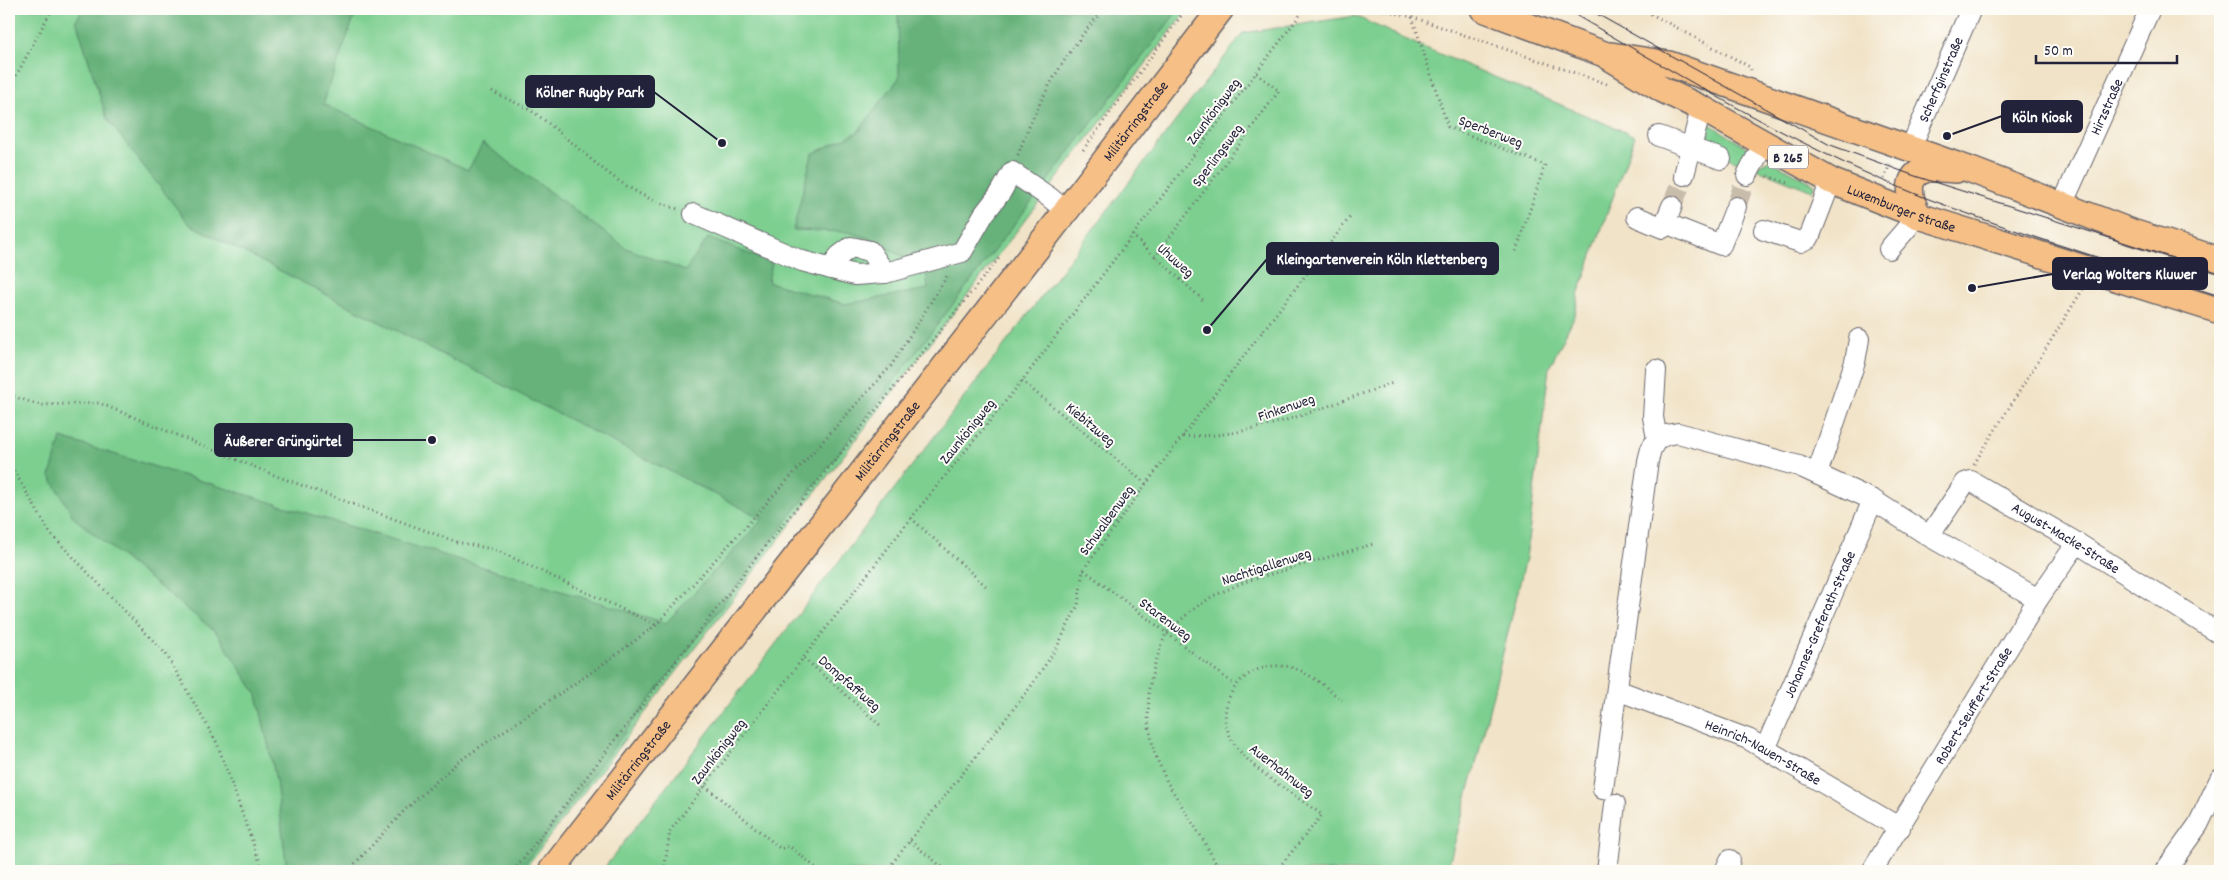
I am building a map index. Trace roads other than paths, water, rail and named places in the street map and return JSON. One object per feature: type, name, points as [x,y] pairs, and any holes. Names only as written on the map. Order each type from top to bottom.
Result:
[{"type":"main road","name":"Militärringstraße","points":[[551,871],[1066,212],[1221,9]]},
{"type":"main road","name":"Luxemburger Straße","points":[[1483,9],[1604,54],[1663,90],[1703,109],[1831,180],[1876,200],[1916,215],[2220,311]]},
{"type":"main road","name":"Luxemburger Straße","points":[[1604,54],[1669,64],[1971,170],[2132,232],[2220,260]]},
{"type":"main road","points":[[1916,215],[1909,191],[1915,176],[1925,170],[1971,170]]},
{"type":"street","name":"Scherfginstraße","points":[[1904,147],[1971,9]]},
{"type":"street","name":"Hirzstraße","points":[[2062,205],[2150,9]]},
{"type":"street","points":[[1684,175],[1699,117],[1703,109]]},
{"type":"street","points":[[1659,136],[1720,160]]},
{"type":"street","points":[[1749,172],[1764,144]]},
{"type":"street","points":[[694,214],[802,261],[855,275],[885,273],[962,252],[1012,172],[1049,197],[1066,212]]},
{"type":"street","points":[[1764,230],[1800,242],[1809,238],[1831,180]]},
{"type":"street","points":[[1637,217],[1663,228],[1672,206]]},
{"type":"street","points":[[1675,227],[1721,244],[1736,207]]},
{"type":"street","points":[[1889,249],[1916,215]]},
{"type":"street","points":[[832,269],[839,256],[851,246],[870,251],[885,273]]},
{"type":"street","points":[[1817,474],[1855,362],[1859,339]]},
{"type":"street","points":[[1656,370],[1653,417],[1657,439]]},
{"type":"street","points":[[1607,871],[1611,721],[1617,690],[1648,461],[1651,448],[1657,439],[1678,433],[1799,466],[1872,500],[1929,536],[2038,599]]},
{"type":"street","name":"August-Macke-Straße","points":[[1929,536],[1965,483],[1971,481],[2077,543],[2220,634]]},
{"type":"street","name":"Johannes-Greferath-Straße","points":[[1766,747],[1872,500]]},
{"type":"street","name":"Robert-Seuffert-Straße","points":[[1872,871],[1900,828],[2038,599],[2077,543]]},
{"type":"street","name":"Heinrich-Nauen-Straße","points":[[1617,690],[1766,747],[1900,828]]},
{"type":"street","points":[[2165,871],[2198,825],[2215,807],[2220,780]]},
{"type":"tunnel","points":[[1672,206],[1684,175]]},
{"type":"tunnel","points":[[1736,207],[1747,175]]},
{"type":"tram line","points":[[1565,9],[1762,121],[1884,181],[2009,228],[2220,296]]},
{"type":"tram line","points":[[1588,9],[1828,144],[1915,176],[2220,273]]},
{"type":"place","name":"Köln Kiosk","points":[[1947,136]]},
{"type":"place","name":"Kölner Rugby Park","points":[[722,143]]},
{"type":"place","name":"Verlag Wolters Kluwer","points":[[1972,288]]},
{"type":"place","name":"Kleingartenverein Köln Klettenberg","points":[[1207,330]]},
{"type":"place","name":"Äußerer Grüngürtel","points":[[432,440]]}]
